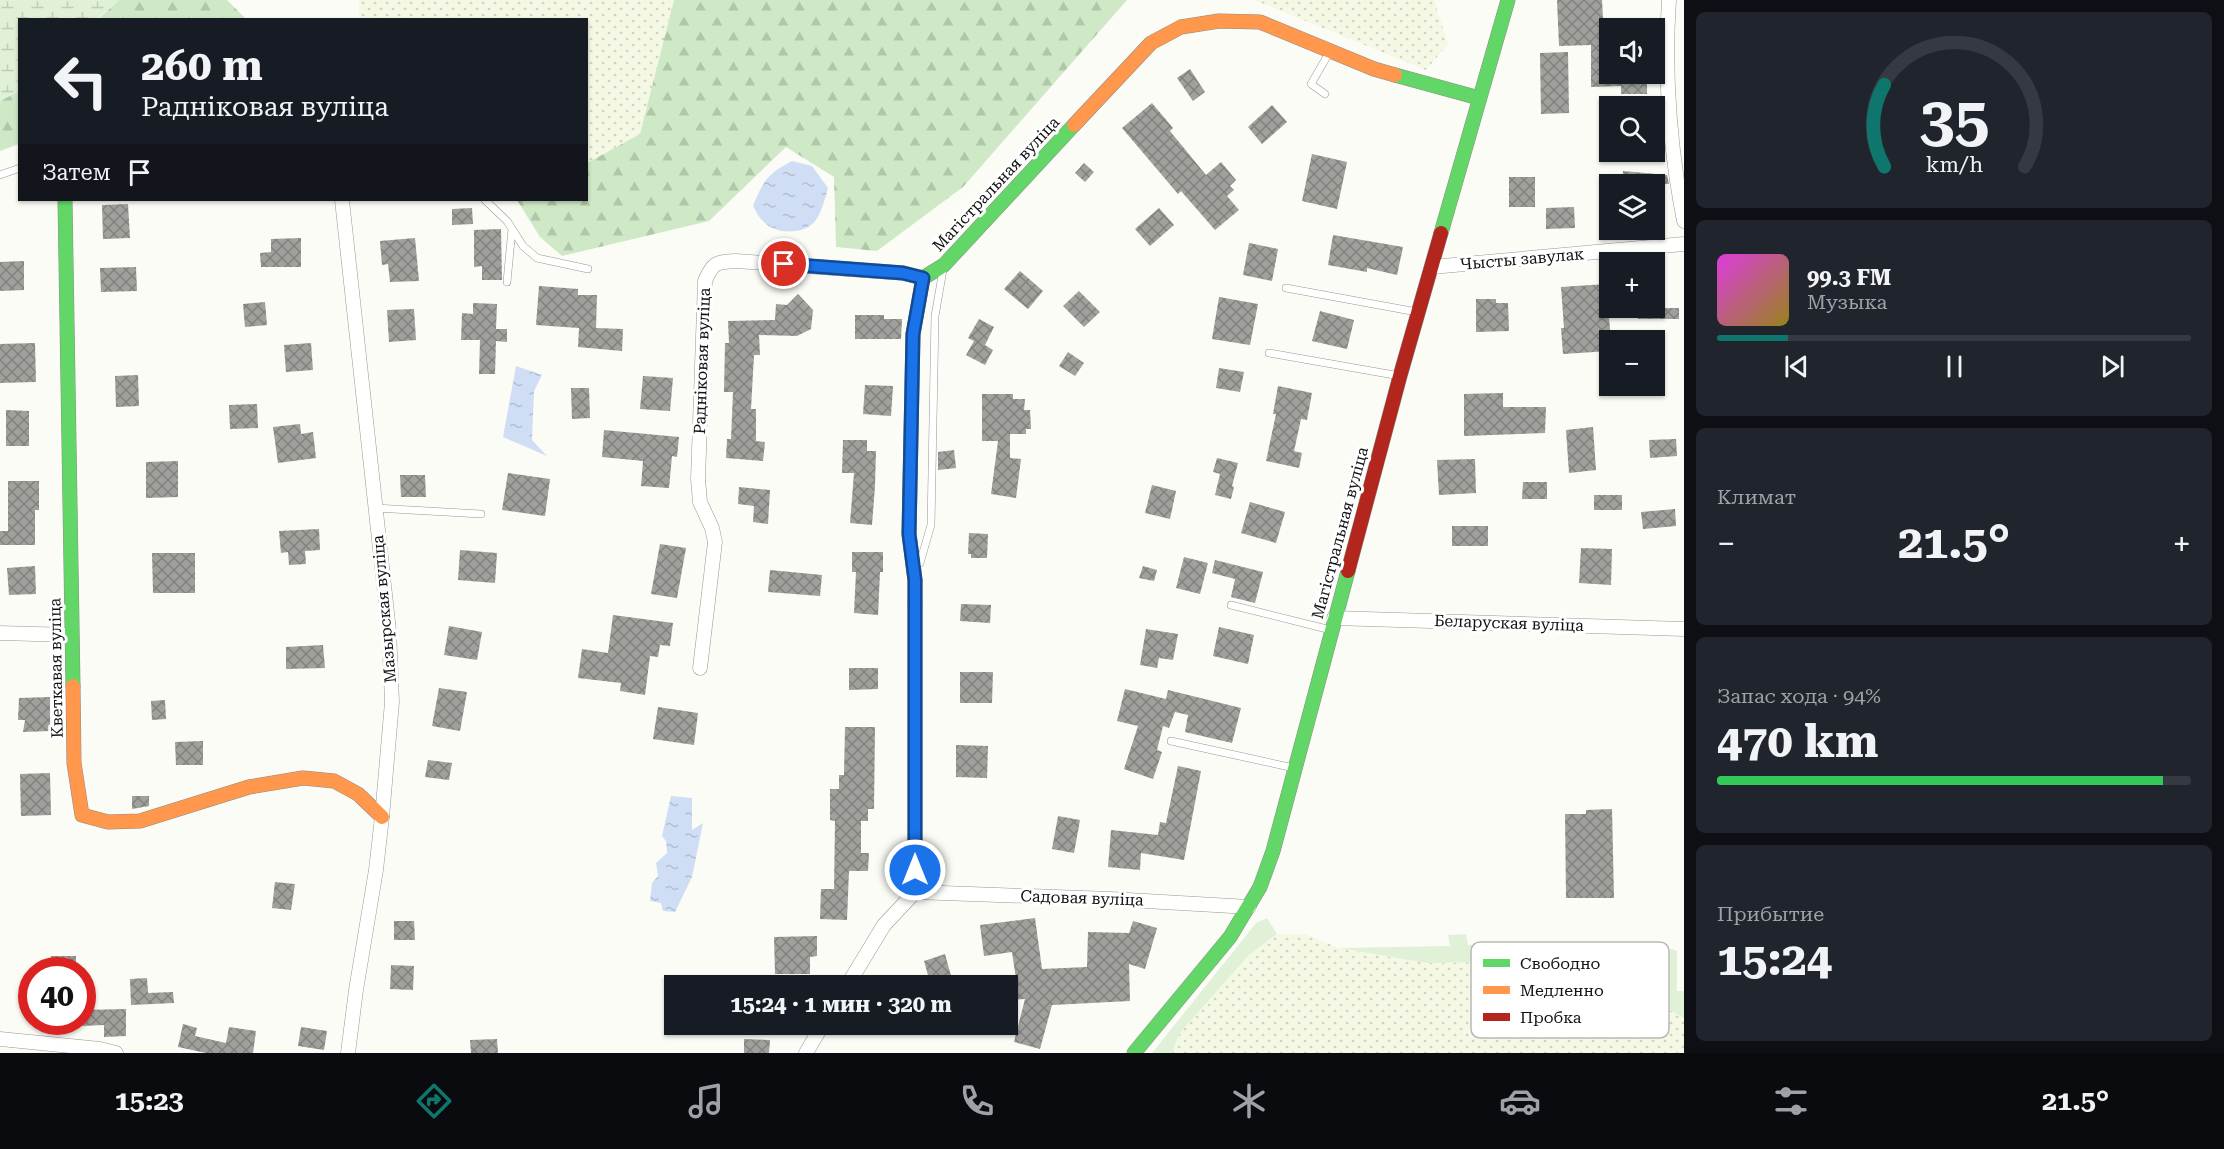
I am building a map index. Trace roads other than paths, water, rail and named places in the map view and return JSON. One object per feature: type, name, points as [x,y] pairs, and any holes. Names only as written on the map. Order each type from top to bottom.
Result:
[{"type":"street","name":"Магістральная вуліца","points":[[1134,1053],[1230,937],[1260,887],[1273,851],[1400,376],[1508,0]]},
{"type":"street","points":[[1668,0],[1668,69],[1674,169],[1684,220]]},
{"type":"street","name":"Магістральная вуліца","points":[[923,278],[944,265],[1151,43],[1180,27],[1236,20],[1260,22],[1374,69],[1479,98]]},
{"type":"street","name":"Кветкавая вуліца","points":[[65,201],[74,763],[82,815],[108,822],[140,822],[249,786],[303,778],[334,781],[358,794],[382,817]]},
{"type":"street","name":"Мазырская вуліца","points":[[342,201],[389,631],[392,702],[376,870],[348,1053]]},
{"type":"street","name":"Чысты завулак","points":[[1432,267],[1684,244]]},
{"type":"street","name":"Радніковая вуліца","points":[[700,668],[715,542],[712,528],[700,502],[698,478],[705,281],[711,268],[719,262],[736,261],[903,273],[923,278]]},
{"type":"street","points":[[854,975],[884,925],[915,892],[915,580],[909,534],[913,334],[923,278]]},
{"type":"street","name":"Беларуская вуліца","points":[[1332,624],[1684,629]]},
{"type":"street","points":[[0,633],[71,635]]},
{"type":"street","name":"Садовая вуліца","points":[[915,892],[1111,898],[1249,907]]},
{"type":"street","points":[[806,1053],[817,1035]]},
{"type":"street","points":[[0,1039],[100,1049],[116,1053]]},
{"type":"lane","points":[[1325,94],[1311,84],[1330,51]]},
{"type":"lane","points":[[0,175],[18,169]]},
{"type":"lane","points":[[486,201],[507,221],[523,246],[537,258],[588,269]]},
{"type":"lane","points":[[507,282],[512,229]]},
{"type":"lane","points":[[915,580],[931,525],[935,316],[944,265]]},
{"type":"lane","points":[[1286,288],[1419,312]]},
{"type":"lane","points":[[1269,353],[1400,376]]},
{"type":"lane","points":[[375,508],[481,514]]},
{"type":"lane","points":[[1231,605],[1332,624]]},
{"type":"lane","points":[[1171,741],[1295,768]]},
{"type":"water","points":[[792,161],[812,166],[828,188],[820,213],[811,225],[798,231],[783,231],[764,222],[753,206],[767,179]]},
{"type":"water","points":[[516,366],[542,375],[534,391],[532,440],[547,456],[503,437]]},
{"type":"water","points":[[671,796],[692,798],[692,830],[703,823],[692,877],[675,912],[663,911],[661,903],[650,901],[652,883],[658,876],[656,863],[667,853],[666,841],[662,836]]}]
